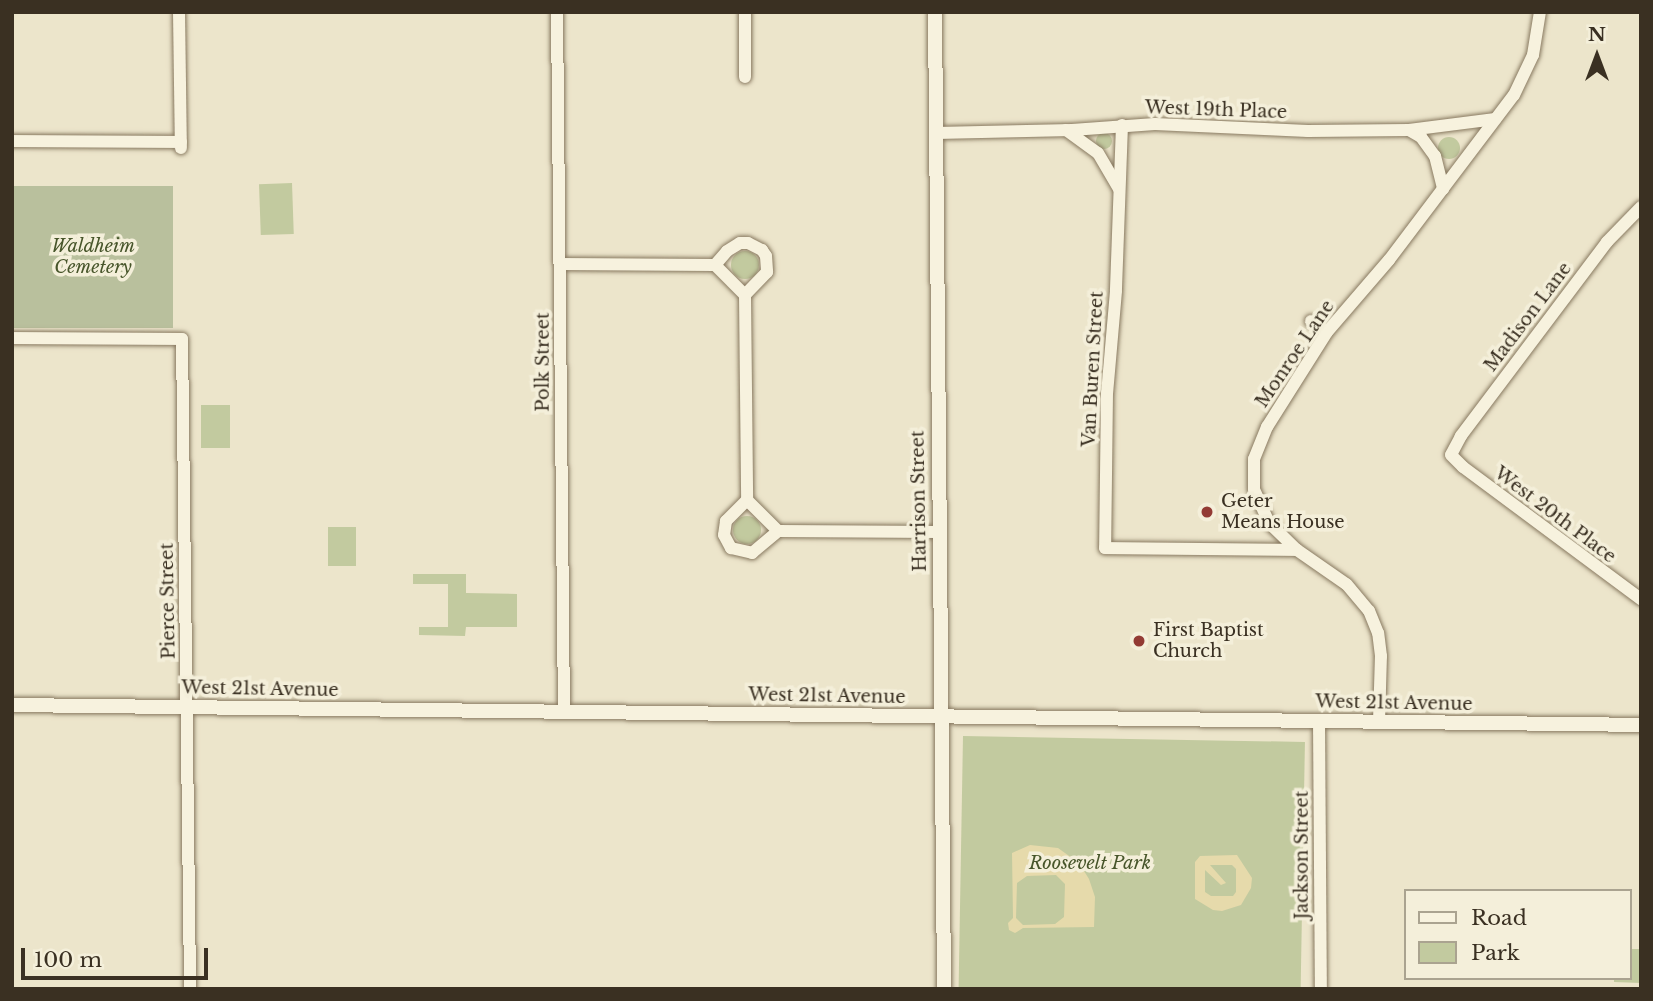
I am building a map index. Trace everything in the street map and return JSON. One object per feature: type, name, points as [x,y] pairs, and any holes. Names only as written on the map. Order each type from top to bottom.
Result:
[{"type":"street","points":[[12,141],[181,146],[179,12]]},
{"type":"street","name":"Polk Street","points":[[557,12],[564,712]]},
{"type":"street","points":[[744,12],[745,77]]},
{"type":"street","name":"Harrison Street","points":[[935,12],[944,989]]},
{"type":"street","name":"Monroe Lane","points":[[1379,722],[1381,656],[1378,633],[1369,611],[1346,584],[1297,550],[1269,523],[1254,490],[1253,468],[1259,441],[1327,332],[1389,260],[1526,75],[1533,55],[1541,12]]},
{"type":"street","name":"West 19th Place","points":[[936,133],[1213,124],[1308,131],[1409,130],[1496,119]]},
{"type":"street","name":"Van Buren Street","points":[[1122,125],[1107,393],[1105,548],[1297,550]]},
{"type":"street","points":[[1066,130],[1098,153],[1120,192]]},
{"type":"street","points":[[1409,130],[1421,137],[1435,156],[1443,189]]},
{"type":"street","name":"Madison Lane","points":[[1451,455],[1461,436],[1607,242],[1641,206]]},
{"type":"street","points":[[715,265],[733,246],[740,243],[748,243],[762,250],[768,264],[767,272],[745,295],[747,500],[778,531]]},
{"type":"street","points":[[560,264],[715,265],[745,295]]},
{"type":"street","points":[[1311,321],[1327,332]]},
{"type":"street","name":"Pierce Street","points":[[12,338],[183,339],[190,989]]},
{"type":"street","name":"West 20th Place","points":[[1451,455],[1472,474],[1641,599]]},
{"type":"street","points":[[747,500],[726,521],[724,535],[731,548],[752,553],[778,531],[939,532]]},
{"type":"street","name":"West 21st Avenue","points":[[12,705],[1641,725]]},
{"type":"street","name":"Jackson Street","points":[[1319,721],[1321,989]]},
{"type":"green space","points":[[1104,133],[1112,141],[1104,149],[1096,141]]},
{"type":"green space","points":[[1445,137],[1453,137],[1460,144],[1460,152],[1453,159],[1445,159],[1438,152],[1438,144]]},
{"type":"green space","points":[[292,183],[294,234],[261,235],[259,184]]},
{"type":"green space","name":"Waldheim Cemetery","points":[[12,186],[173,186],[173,328],[12,328]]},
{"type":"green space","points":[[745,251],[755,255],[759,265],[755,275],[745,279],[735,275],[731,265],[735,255]]},
{"type":"green space","points":[[201,405],[230,405],[230,448],[201,448]]},
{"type":"green space","points":[[747,516],[757,520],[761,530],[757,540],[747,544],[737,540],[733,530],[737,520]]},
{"type":"green space","points":[[328,527],[356,527],[356,566],[328,566]]},
{"type":"green space","points":[[413,574],[466,574],[466,593],[517,594],[517,627],[466,627],[465,636],[419,635],[419,627],[448,627],[448,584],[413,584]]},
{"type":"green space","name":"Roosevelt Park","points":[[963,736],[1305,742],[1301,989],[959,989]]},
{"type":"green space","points":[[1632,949],[1641,949],[1641,983],[1614,982],[1632,980]]},
{"type":"sand","points":[[1030,845],[1058,848],[1079,863],[1089,879],[1095,897],[1094,927],[1023,928],[1015,933],[1009,930],[1008,923],[1013,918],[1012,853]],"holes":[[[1056,875],[1065,884],[1064,917],[1055,924],[1023,925],[1016,918],[1017,883],[1027,876]]]},
{"type":"sand","points":[[1237,855],[1252,878],[1251,888],[1241,905],[1222,911],[1213,910],[1195,899],[1195,862],[1200,856]],"holes":[[[1210,865],[1232,865],[1236,869],[1236,892],[1233,896],[1211,896],[1205,892],[1205,870],[1221,885],[1226,883]]]},
{"type":"place","name":"Geter Means House","points":[[1207,512]]},
{"type":"place","name":"First Baptist Church","points":[[1139,641]]}]
